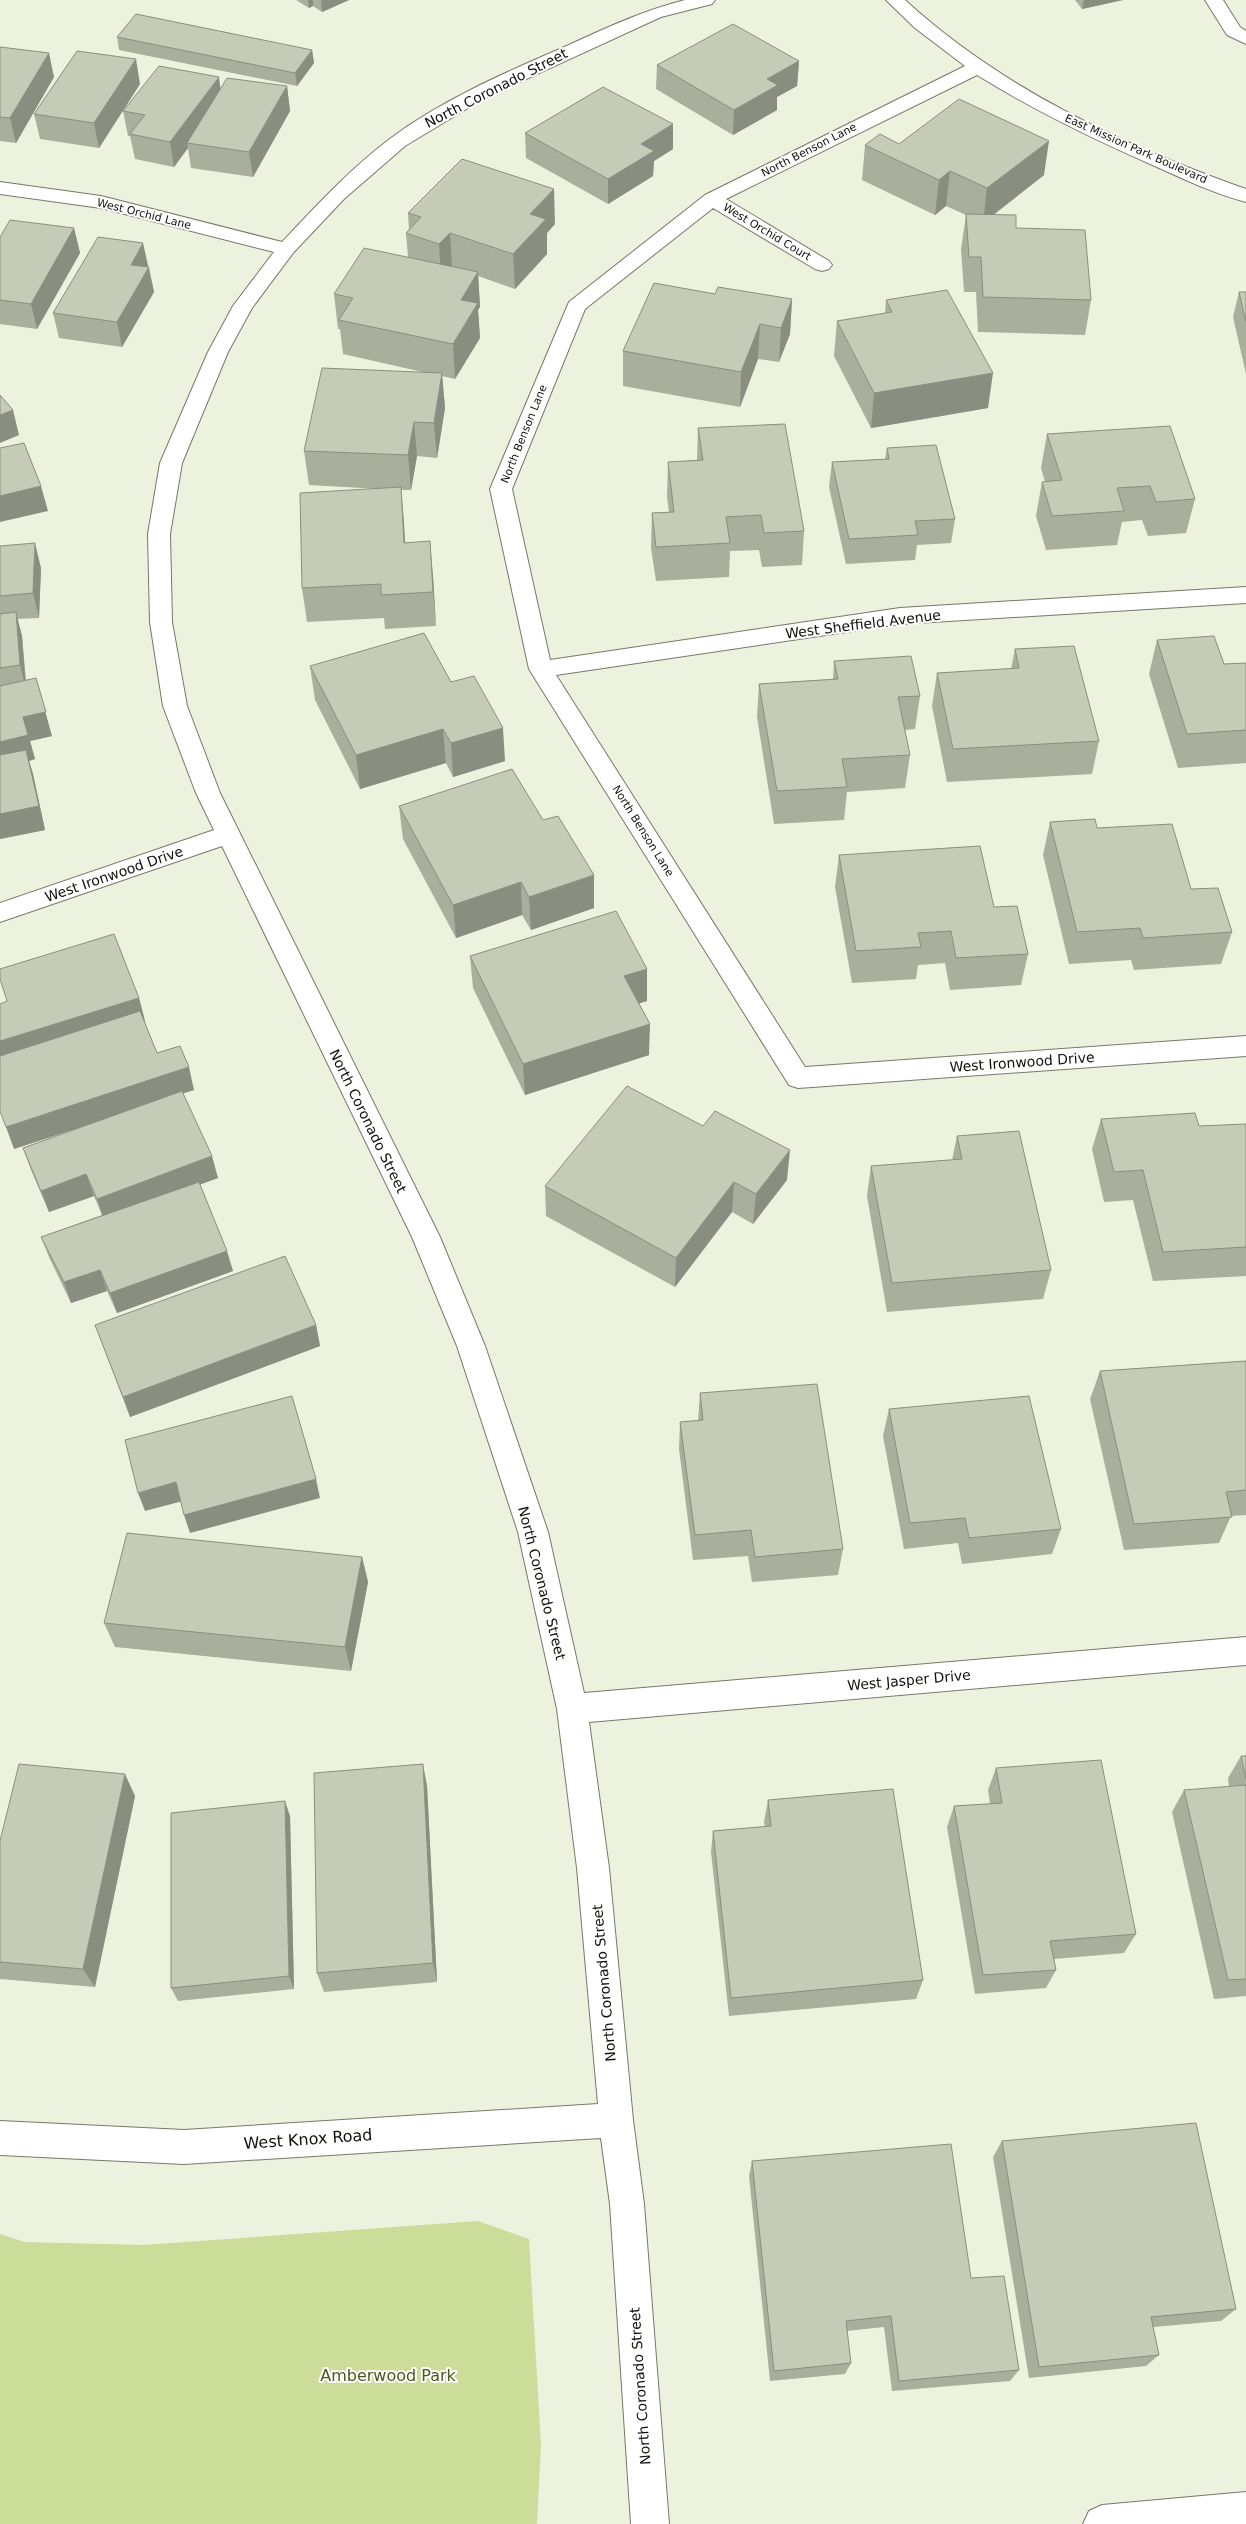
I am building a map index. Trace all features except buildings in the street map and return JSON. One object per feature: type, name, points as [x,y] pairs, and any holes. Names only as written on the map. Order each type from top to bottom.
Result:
[{"type":"street","name":"North Coronado Street","points":[[650,2524],[627,2204],[616,2120],[593,1868],[572,1710],[533,1532],[471,1346],[426,1237],[208,794],[175,706],[161,622],[159,534],[171,463],[218,352],[242,306],[286,249],[337,195],[398,142],[427,123],[529,68],[655,13],[706,0]]},
{"type":"street","name":"East Mission Park Boulevard","points":[[895,0],[976,68],[1094,132],[1173,167],[1246,196]]},
{"type":"street","points":[[1214,0],[1233,31],[1246,39]]},
{"type":"street","name":"North Benson Lane","points":[[798,1078],[541,669],[501,489],[576,306],[712,199],[976,68]]},
{"type":"street","name":"West Orchid Lane","points":[[0,188],[101,202],[286,249]]},
{"type":"street","name":"West Orchid Court","points":[[712,199],[822,265]]},
{"type":"street","name":"West Sheffield Avenue","points":[[541,669],[900,616],[1246,595]]},
{"type":"street","name":"West Ironwood Drive","points":[[0,913],[228,835]]},
{"type":"street","name":"West Ironwood Drive","points":[[798,1078],[1246,1046]]},
{"type":"street","name":"West Jasper Drive","points":[[572,1710],[1246,1652]]},
{"type":"street","name":"West Knox Road","points":[[0,2138],[184,2147],[616,2120]]},
{"type":"street","points":[[1102,2524],[1246,2510]]},
{"type":"green space","name":"Amberwood Park","points":[[478,2221],[529,2239],[541,2445],[537,2524],[0,2524],[0,2234],[25,2242],[143,2245]]}]
